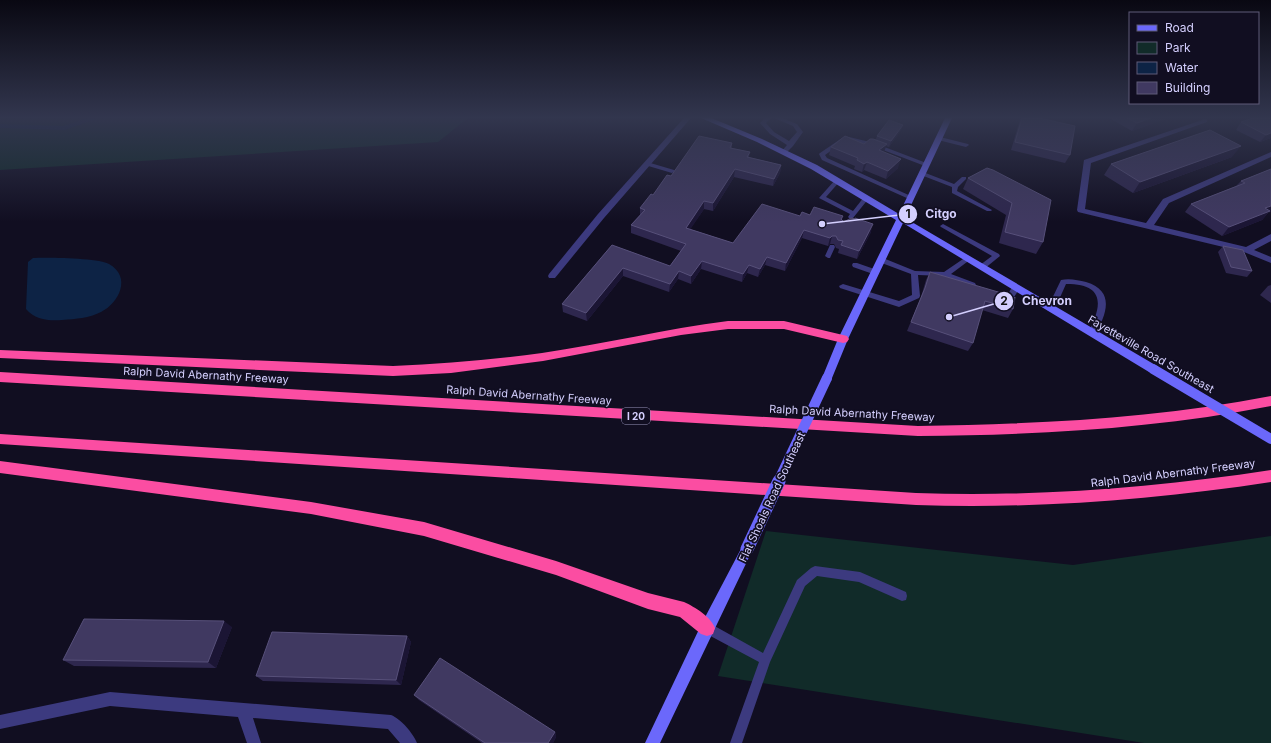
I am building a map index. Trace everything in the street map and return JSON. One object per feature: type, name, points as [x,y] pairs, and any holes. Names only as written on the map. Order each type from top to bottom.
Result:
[{"type":"highway","points":[[0,354],[393,371],[451,368],[543,357],[681,331],[728,325],[784,325],[843,339]]},
{"type":"highway","name":"Ralph David Abernathy Freeway","points":[[0,377],[918,431],[1006,430],[1096,425],[1181,416],[1271,401]]},
{"type":"highway","name":"Ralph David Abernathy Freeway","points":[[0,439],[916,499],[1008,500],[1084,497],[1161,491],[1271,476]]},
{"type":"highway","points":[[0,467],[311,508],[424,529],[556,568],[648,600],[684,610],[707,628]]},
{"type":"street","points":[[552,276],[657,153]]},
{"type":"street","name":"Fayetteville Road Southeast","points":[[785,153],[837,180],[1051,309],[1271,438]]},
{"type":"street","name":"Flat Shoals Road Southeast","points":[[652,743],[707,628],[748,549],[827,378],[843,339],[933,153]]},
{"type":"street","points":[[1114,153],[1087,162],[1081,210],[1247,250],[1271,260]]},
{"type":"street","points":[[1148,227],[1166,201],[1271,154]]},
{"type":"street","points":[[1247,250],[1271,237]]},
{"type":"street","points":[[0,722],[110,699],[391,722],[410,743]]},
{"type":"street","points":[[243,710],[254,743]]},
{"type":"lane","points":[[824,153],[822,154],[824,159]]},
{"type":"lane","points":[[895,153],[927,165]]},
{"type":"lane","points":[[814,167],[824,159]]},
{"type":"lane","points":[[824,159],[911,198]]},
{"type":"lane","points":[[647,164],[672,171]]},
{"type":"lane","points":[[923,174],[955,189],[989,210]]},
{"type":"lane","points":[[955,189],[964,178]]},
{"type":"lane","points":[[837,180],[822,198],[854,214]]},
{"type":"lane","points":[[847,223],[866,198]]},
{"type":"lane","points":[[943,226],[997,256],[982,267]]},
{"type":"lane","points":[[828,256],[832,247]]},
{"type":"lane","points":[[945,274],[968,259]]},
{"type":"lane","points":[[881,260],[914,274],[945,274],[980,288]]},
{"type":"lane","points":[[854,265],[876,272]]},
{"type":"lane","points":[[843,286],[899,304],[916,296],[914,274]]},
{"type":"lane","points":[[1051,309],[1064,282],[1076,281],[1093,286],[1101,296],[1103,306],[1092,333]]},
{"type":"lane","points":[[1004,300],[1016,288]]},
{"type":"lane","points":[[736,743],[765,660],[801,583],[815,571],[860,577],[902,596]]},
{"type":"lane","points":[[707,628],[765,660]]},
{"type":"green space","points":[[0,153],[271,153],[0,170]]},
{"type":"green space","points":[[766,531],[1073,565],[1271,536],[1271,743],[1144,743],[718,676]]},
{"type":"water","points":[[33,258],[72,258],[95,260],[109,264],[116,269],[120,276],[121,283],[118,296],[107,308],[92,316],[77,319],[57,320],[38,318],[26,309],[28,262]]},
{"type":"building","points":[[687,153],[750,153],[747,157],[781,165],[774,179],[735,169],[713,203],[704,201],[686,228],[733,243],[762,204],[800,216],[802,212],[810,215],[814,207],[843,216],[841,219],[844,222],[851,218],[855,218],[873,224],[859,251],[841,245],[843,241],[838,240],[836,236],[832,236],[830,238],[804,230],[786,263],[767,257],[760,269],[749,265],[743,274],[702,261],[691,276],[679,271],[670,284],[623,268],[586,313],[562,304],[612,245],[670,266],[686,244],[631,225],[645,210],[640,208],[651,194],[653,195],[667,175],[671,176]]},
{"type":"building","points":[[845,153],[886,153],[901,159],[888,171],[867,162],[864,164],[857,160],[858,158]]},
{"type":"building","points":[[1060,153],[1070,153],[1070,155]]},
{"type":"building","points":[[1144,153],[1222,153],[1140,182],[1111,164]]},
{"type":"building","points":[[987,168],[1051,200],[1043,242],[1005,232],[1012,203],[968,178]]},
{"type":"building","points":[[1271,169],[1271,206],[1265,208],[1270,211],[1229,227],[1191,204],[1245,183],[1241,181]]},
{"type":"building","points":[[1223,246],[1243,250],[1252,271],[1231,267]]},
{"type":"building","points":[[930,272],[1005,294],[1007,299],[1013,299],[1015,297],[1013,309],[985,301],[973,343],[911,322]]},
{"type":"building","points":[[84,619],[224,621],[208,662],[63,660]]},
{"type":"building","points":[[272,632],[407,636],[396,680],[256,676]]},
{"type":"building","points":[[440,658],[555,732],[548,743],[485,743],[414,695]]},
{"type":"place","name":"Citgo","points":[[822,224]]},
{"type":"place","name":"Chevron","points":[[949,317]]}]
